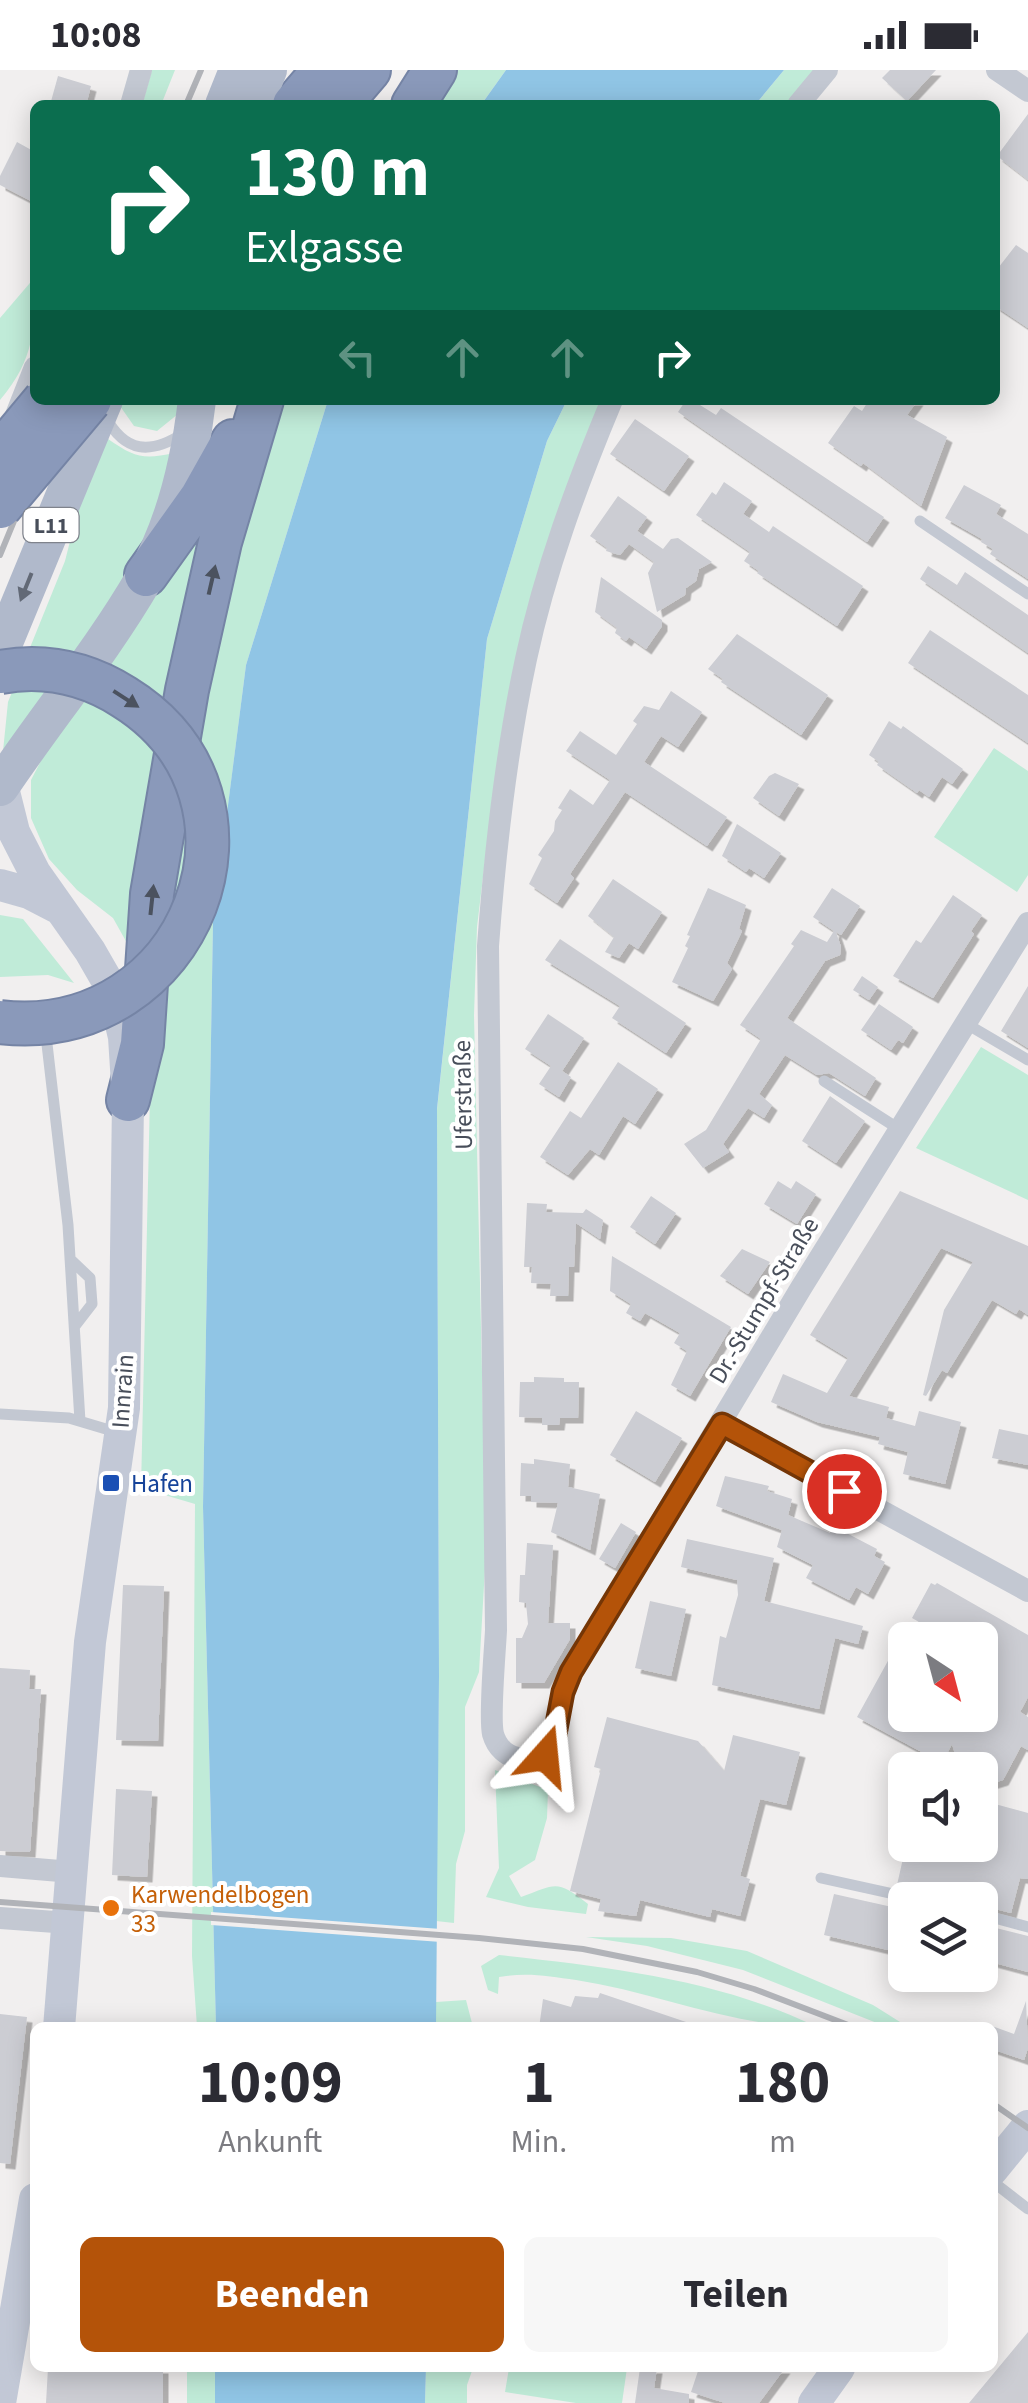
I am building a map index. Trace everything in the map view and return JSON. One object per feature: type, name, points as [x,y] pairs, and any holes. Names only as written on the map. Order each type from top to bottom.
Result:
[{"type":"highway","points":[[298,100],[324,70]]},
{"type":"highway","points":[[344,100],[369,70]]},
{"type":"highway","points":[[416,100],[435,70]]},
{"type":"highway","points":[[0,455],[41,405]]},
{"type":"highway","points":[[0,507],[95,405]]},
{"type":"highway","points":[[146,575],[201,498],[257,405]]},
{"type":"highway","points":[[128,1100],[142,1044],[152,894],[187,690],[220,542],[259,405]]},
{"type":"highway","points":[[0,672],[22,668],[69,673],[112,689],[149,714],[178,748],[188,767],[197,787],[206,834],[203,881],[197,904],[176,945],[146,980],[128,994],[82,1016],[36,1023],[0,1022]]},
{"type":"main road","points":[[226,100],[238,70]]},
{"type":"main road","points":[[256,100],[268,70]]},
{"type":"main road","name":"L11","points":[[0,652],[97,405]]},
{"type":"main road","points":[[1,782],[146,575],[172,514],[196,412]]},
{"type":"main road","name":"Innrain","points":[[1,782],[14,832],[35,873],[113,991],[122,1026],[128,1100],[124,1408],[90,1642],[60,2022]]},
{"type":"main road","points":[[0,885],[61,910]]},
{"type":"main road","points":[[998,2163],[1028,2126]]},
{"type":"main road","points":[[0,2403],[30,2228]]},
{"type":"main road","points":[[814,2403],[836,2372]]},
{"type":"street","points":[[133,100],[141,70]]},
{"type":"street","points":[[802,100],[827,70]]},
{"type":"street","points":[[998,70],[1028,91]]},
{"type":"street","points":[[0,455],[30,380]]},
{"type":"street","name":"Uferstraße","points":[[551,1760],[517,1758],[493,1734],[496,1630],[488,946],[493,876],[526,660],[557,546],[610,405]]},
{"type":"street","name":"Dr.-Stumpf-Straße","points":[[551,1760],[563,1692],[571,1672],[1028,923]]},
{"type":"street","points":[[722,1424],[1028,1591]]},
{"type":"street","points":[[0,1866],[72,1872]]},
{"type":"street","points":[[0,1918],[69,1923]]},
{"type":"lane","points":[[100,405],[120,436],[141,448],[164,445],[196,412]]},
{"type":"lane","points":[[920,522],[1028,594]]},
{"type":"lane","points":[[42,998],[70,1258],[90,1278],[92,1304],[76,1326],[80,1421]]},
{"type":"lane","points":[[965,1022],[1028,1060]]},
{"type":"lane","points":[[824,1082],[899,1130]]},
{"type":"lane","points":[[0,1414],[80,1421],[120,1433]]},
{"type":"lane","points":[[821,1878],[888,1893]]},
{"type":"lane","points":[[998,1919],[1028,1927]]},
{"type":"lane","points":[[998,2186],[1028,2209]]},
{"type":"green space","points":[[152,70],[175,70],[163,100],[143,100]]},
{"type":"green space","points":[[455,70],[506,70],[485,100],[434,100]]},
{"type":"green space","points":[[784,70],[815,70],[789,100],[759,100]]},
{"type":"green space","points":[[30,283],[30,345],[20,371],[0,400],[0,318]]},
{"type":"green space","points":[[179,405],[178,414],[157,431],[134,426],[120,406]]},
{"type":"green space","points":[[282,405],[326,405],[246,665],[213,923],[203,1507],[216,2022],[197,2022],[192,1956],[195,1504],[141,1488],[151,1052],[200,689],[267,443]]},
{"type":"green space","points":[[565,405],[604,405],[495,777],[477,927],[474,1015],[486,1551],[479,1672],[465,1707],[465,1831],[456,1864],[454,1923],[436,1921],[437,1110],[487,639],[547,441]]},
{"type":"green space","points":[[108,439],[139,455],[174,453],[154,518],[115,599],[2,761],[8,702],[65,561],[90,463]]},
{"type":"green space","points":[[226,476],[132,952],[113,918],[77,890],[49,859],[31,818],[31,780],[58,728]]},
{"type":"green space","points":[[994,748],[1028,771],[1028,875],[1017,892],[934,837]]},
{"type":"green space","points":[[0,915],[23,919],[74,983],[48,975],[0,977]]},
{"type":"green space","points":[[981,1047],[1028,1075],[1028,1200],[916,1148]]},
{"type":"green space","points":[[495,1770],[548,1790],[547,1818],[535,1860],[509,1876],[521,1897],[562,1887],[588,1904],[586,1914],[486,1897],[499,1868]]},
{"type":"green space","points":[[586,1937],[671,1938],[747,1951],[873,2005],[900,2022],[874,2022],[743,1970],[647,1946]]},
{"type":"green space","points":[[499,1955],[621,1970],[741,1997],[805,2022],[756,2022],[547,1976],[499,1977],[498,1994],[488,1990],[481,1966]]},
{"type":"green space","points":[[466,2000],[472,2022],[436,2022],[436,2002]]},
{"type":"green space","points":[[187,2372],[215,2372],[215,2403],[187,2403]]},
{"type":"green space","points":[[426,2372],[472,2372],[467,2403],[425,2403]]},
{"type":"green space","points":[[508,2372],[626,2372],[622,2403],[576,2403],[505,2392]]},
{"type":"water","points":[[506,70],[784,70],[759,100],[485,100]]},
{"type":"water","points":[[326,405],[565,405],[547,441],[487,639],[437,1109],[436,2022],[216,2022],[203,1507],[213,922],[246,665]]},
{"type":"water","points":[[215,2372],[426,2372],[425,2403],[215,2403]]},
{"type":"pier","points":[[211,1912],[441,1929],[441,1942],[211,1925]]},
{"type":"building","points":[[890,70],[936,70],[908,100],[882,78]]},
{"type":"building","points":[[58,76],[91,86],[87,100],[51,100]]},
{"type":"building","points":[[1028,114],[1028,180],[1000,158],[1000,152]]},
{"type":"building","points":[[17,142],[30,149],[30,200],[0,185],[0,176]]},
{"type":"building","points":[[1016,245],[1028,253],[1028,328],[1000,309],[1000,266]]},
{"type":"building","points":[[683,405],[700,405],[716,415],[721,408],[884,517],[867,542],[678,412]]},
{"type":"building","points":[[866,405],[914,405],[907,415],[947,437],[921,506],[863,463],[861,466],[828,443],[854,406],[862,411]]},
{"type":"building","points":[[635,419],[689,456],[664,491],[610,454]]},
{"type":"building","points":[[724,482],[752,501],[743,514],[769,532],[773,526],[863,586],[837,626],[757,573],[744,561],[750,552],[696,515]]},
{"type":"building","points":[[964,485],[1001,505],[996,514],[1028,534],[1028,579],[990,554],[993,549],[982,539],[945,518]]},
{"type":"building","points":[[618,496],[647,517],[637,531],[663,549],[671,539],[678,538],[712,562],[699,569],[696,581],[686,588],[685,595],[657,612],[648,573],[654,562],[629,544],[620,555],[606,551],[590,536]]},
{"type":"building","points":[[928,566],[957,585],[965,572],[1028,615],[1028,653],[920,579]]},
{"type":"building","points":[[601,577],[662,620],[646,649],[629,637],[626,641],[615,633],[617,628],[595,612]]},
{"type":"building","points":[[930,630],[1028,695],[1028,743],[908,663]]},
{"type":"building","points":[[737,634],[828,695],[801,735],[721,682],[723,679],[708,669]]},
{"type":"building","points":[[671,691],[702,712],[678,747],[661,736],[644,762],[727,817],[707,846],[625,792],[570,874],[574,878],[557,903],[529,884],[542,858],[538,855],[554,831],[562,810],[558,808],[570,789],[593,805],[610,780],[566,751],[580,731],[616,755],[644,706],[659,710]]},
{"type":"building","points":[[889,721],[901,729],[903,726],[963,769],[952,784],[942,777],[929,797],[877,765],[879,762],[869,755]]},
{"type":"building","points":[[775,773],[799,784],[779,816],[753,798]]},
{"type":"building","points":[[737,824],[781,853],[764,878],[749,868],[746,872],[722,856]]},
{"type":"building","points":[[613,879],[662,912],[638,949],[629,943],[619,958],[605,952],[614,937],[588,916]]},
{"type":"building","points":[[708,888],[746,905],[739,929],[742,931],[727,963],[732,969],[713,1001],[672,982]]},
{"type":"building","points":[[832,888],[860,906],[841,935],[836,932],[840,955],[825,961],[787,1018],[876,1078],[865,1096],[829,1073],[817,1075],[785,1055],[759,1094],[772,1105],[764,1118],[748,1108],[723,1144],[729,1152],[703,1168],[684,1144],[706,1130],[761,1039],[740,1025],[794,946],[791,944],[801,930],[827,942],[834,931],[813,917]]},
{"type":"building","points":[[953,895],[982,915],[933,998],[893,976]]},
{"type":"building","points":[[560,939],[686,1023],[666,1053],[612,1018],[620,1006],[545,960]]},
{"type":"building","points":[[862,976],[878,987],[869,1000],[853,990]]},
{"type":"building","points":[[1028,986],[1028,1048],[1001,1031]]},
{"type":"building","points":[[879,1004],[913,1027],[903,1043],[898,1040],[891,1050],[861,1030]]},
{"type":"building","points":[[548,1014],[584,1038],[562,1071],[571,1077],[559,1097],[539,1084],[551,1066],[525,1049]]},
{"type":"building","points":[[618,1062],[658,1089],[635,1124],[623,1116],[599,1155],[590,1149],[568,1175],[540,1157],[570,1111],[581,1118]]},
{"type":"building","points":[[830,1096],[865,1121],[836,1163],[802,1141]]},
{"type":"building","points":[[778,1181],[791,1189],[796,1181],[816,1194],[797,1224],[764,1204]]},
{"type":"building","points":[[900,1191],[1028,1246],[1028,1315],[1019,1309],[1016,1314],[992,1300],[947,1373],[942,1370],[926,1396],[923,1395],[944,1310],[973,1262],[941,1248],[849,1396],[889,1407],[886,1418],[915,1426],[919,1411],[961,1422],[945,1484],[903,1474],[908,1452],[878,1444],[880,1437],[817,1422],[771,1402],[783,1374],[827,1393],[848,1358],[810,1335]]},
{"type":"building","points":[[651,1196],[676,1213],[655,1244],[630,1227]]},
{"type":"building","points":[[527,1203],[547,1204],[546,1212],[583,1213],[586,1209],[603,1220],[600,1239],[576,1223],[568,1296],[550,1296],[551,1284],[531,1283],[532,1267],[524,1267]]},
{"type":"building","points":[[742,1249],[770,1262],[748,1294],[720,1276]]},
{"type":"building","points":[[612,1256],[731,1327],[690,1396],[671,1385],[687,1351],[674,1343],[680,1333],[645,1313],[640,1321],[626,1313],[631,1304],[610,1291]]},
{"type":"building","points":[[534,1377],[579,1382],[578,1418],[560,1418],[559,1425],[542,1425],[542,1418],[519,1417],[520,1382],[534,1382]]},
{"type":"building","points":[[636,1411],[682,1438],[655,1482],[610,1455]]},
{"type":"building","points":[[999,1429],[1028,1435],[1028,1465],[992,1458]]},
{"type":"building","points":[[534,1459],[570,1464],[568,1487],[600,1494],[590,1550],[551,1532],[558,1503],[531,1502],[531,1496],[520,1496],[521,1463],[534,1464]]},
{"type":"building","points":[[725,1476],[769,1486],[767,1491],[792,1499],[788,1515],[830,1533],[833,1526],[877,1549],[874,1556],[885,1562],[868,1594],[856,1587],[849,1600],[806,1578],[813,1565],[777,1547],[782,1530],[716,1506]]},
{"type":"building","points":[[621,1523],[636,1532],[615,1568],[599,1559]]},
{"type":"building","points":[[687,1539],[774,1558],[764,1601],[863,1626],[858,1644],[835,1638],[819,1709],[712,1685],[720,1636],[726,1638],[738,1595],[737,1580],[681,1567]]},
{"type":"building","points":[[527,1543],[553,1545],[548,1623],[570,1623],[570,1639],[544,1683],[516,1683],[516,1638],[522,1638],[528,1624],[526,1603],[519,1602]]},
{"type":"building","points":[[931,1583],[937,1583],[1028,1635],[1028,1697],[1020,1712],[1028,1717],[1028,1750],[1021,1746],[1003,1780],[998,1782],[998,1752],[954,1752],[952,1744],[948,1752],[922,1752],[857,1717],[888,1661],[888,1732],[998,1732],[998,1622],[919,1622],[912,1618]]},
{"type":"building","points":[[123,1585],[164,1586],[158,1741],[116,1740]]},
{"type":"building","points":[[650,1601],[686,1609],[671,1676],[635,1668]]},
{"type":"building","points":[[0,1668],[30,1670],[29,1689],[41,1689],[30,1852],[0,1851]]},
{"type":"building","points":[[607,1717],[698,1741],[724,1771],[733,1735],[800,1752],[786,1805],[760,1799],[740,1876],[750,1879],[740,1916],[712,1909],[710,1917],[640,1900],[636,1916],[598,1911],[601,1899],[570,1891],[601,1769],[594,1767]]},
{"type":"building","points":[[116,1789],[152,1791],[147,1877],[112,1875]]},
{"type":"building","points":[[998,1805],[1028,1813],[1028,1879],[1020,1878],[1011,1913],[998,1910],[998,1882],[898,1882],[902,1862],[998,1862]]},
{"type":"building","points":[[834,1894],[888,1906],[888,1950],[824,1935]]},
{"type":"building","points":[[998,1928],[1028,1936],[1028,1972],[998,1964]]},
{"type":"building","points":[[600,1993],[686,2022],[540,2022],[543,1999],[571,2007],[575,1996],[598,1998]]},
{"type":"building","points":[[1026,2001],[1028,2048],[1024,2060],[998,2051],[998,2028],[1014,2034]]},
{"type":"building","points":[[0,2014],[27,2017],[10,2164],[0,2163]]},
{"type":"building","points":[[1028,2332],[1028,2403],[969,2403]]},
{"type":"building","points":[[48,2372],[163,2372],[163,2403],[46,2403]]},
{"type":"building","points":[[639,2372],[656,2372],[654,2388],[689,2394],[689,2403],[635,2403]]},
{"type":"building","points":[[698,2372],[782,2372],[759,2403],[725,2403],[691,2392]]},
{"type":"railway","points":[[188,100],[201,70]]},
{"type":"railway","points":[[0,555],[62,405]]},
{"type":"railway","points":[[0,1902],[583,1949],[697,1972],[840,2022]]},
{"type":"railway","points":[[998,2107],[1028,2128]]},
{"type":"place","name":"Hafen","points":[[111,1483]]},
{"type":"place","name":"Karwendelbogen 33","points":[[111,1908]]},
{"type":"route","points":[[545,1756],[552,1750],[563,1692],[571,1672],[722,1424],[844,1491]]}]
